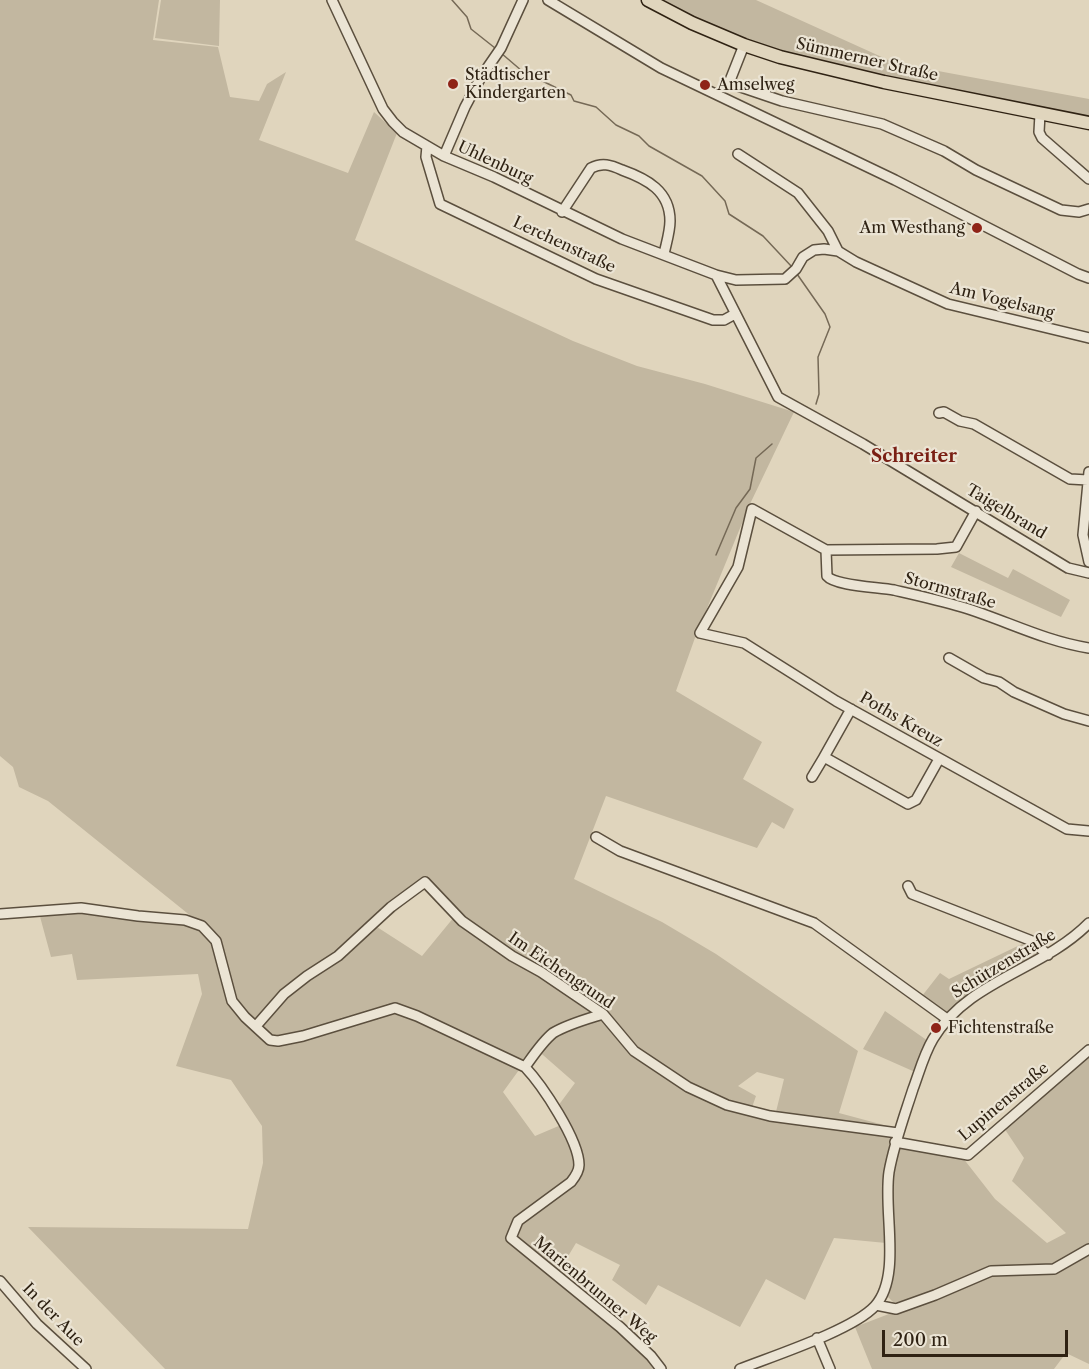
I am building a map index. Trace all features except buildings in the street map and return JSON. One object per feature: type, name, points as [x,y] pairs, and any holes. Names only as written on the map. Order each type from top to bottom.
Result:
[{"type":"main road","name":"Sümmerner Straße","points":[[648,0],[692,23],[780,57],[861,77],[1089,123]]},
{"type":"street","name":"Uhlenburg","points":[[332,0],[383,109],[404,132],[444,156],[494,177],[562,212],[622,239],[716,275]]},
{"type":"street","points":[[444,156],[465,107],[481,76],[498,52],[524,0]]},
{"type":"street","points":[[548,0],[692,84],[896,180],[1089,278]]},
{"type":"street","points":[[744,45],[729,83],[782,101],[882,124],[944,151],[976,170],[1061,210],[1079,212],[1089,209]]},
{"type":"street","points":[[1040,114],[1041,138],[1089,179]]},
{"type":"street","name":"Lerchenstraße","points":[[427,146],[426,157],[440,204],[578,271],[610,284],[713,320],[724,320],[735,314]]},
{"type":"street","points":[[738,154],[798,193],[828,231],[838,252]]},
{"type":"street","points":[[562,212],[591,168],[598,164],[610,165],[645,178],[657,188],[666,203],[670,221],[664,254]]},
{"type":"street","name":"Am Vogelsang","points":[[716,275],[736,280],[786,279],[803,257],[814,250],[824,249],[838,252],[948,304],[1089,338]]},
{"type":"street","name":"Taigelbrand","points":[[716,275],[778,397],[863,444],[1068,568],[1089,573]]},
{"type":"street","points":[[939,413],[944,412],[960,421],[974,424],[1070,478],[1088,476],[1083,536],[1089,562]]},
{"type":"street","name":"Poths Kreuz","points":[[826,550],[752,509],[738,567],[700,633],[744,643],[851,709],[1067,829],[1089,831]]},
{"type":"street","points":[[826,550],[956,547],[976,511]]},
{"type":"street","name":"Stormstraße","points":[[826,550],[827,576],[830,580],[877,587],[962,607],[1063,644],[1089,648]]},
{"type":"street","points":[[949,658],[984,678],[999,682],[1014,692],[1054,710],[1089,721]]},
{"type":"street","points":[[812,777],[851,709]]},
{"type":"street","points":[[824,757],[908,804],[916,800],[939,759]]},
{"type":"street","points":[[596,837],[620,851],[814,922],[947,1019]]},
{"type":"street","name":"Im Eichengrund","points":[[256,1026],[284,994],[338,956],[391,907],[425,882],[462,921],[512,957],[541,972],[603,1014],[634,1051],[688,1087],[727,1105],[770,1116],[896,1138]]},
{"type":"street","points":[[908,886],[912,894],[1032,940],[1048,955]]},
{"type":"street","name":"Marienbrunner Weg","points":[[0,914],[81,908],[185,920],[202,926],[216,941],[232,1001],[270,1040],[278,1041],[303,1036],[395,1008],[417,1016],[525,1067],[534,1076],[565,1123],[579,1165],[577,1174],[571,1182],[518,1221],[511,1238],[620,1327],[651,1356],[661,1369]]},
{"type":"street","name":"Schützenstraße","points":[[876,1305],[882,1295],[889,1271],[887,1196],[896,1138],[928,1049],[947,1019],[973,997],[1048,955],[1072,939],[1089,923]]},
{"type":"street","points":[[525,1067],[554,1033],[603,1014]]},
{"type":"street","name":"Lupinenstraße","points":[[896,1138],[968,1155],[1089,1050]]},
{"type":"street","points":[[740,1369],[856,1321],[876,1305],[896,1309],[992,1271],[1054,1269],[1089,1249]]},
{"type":"street","name":"In der Aue","points":[[0,1281],[37,1323],[86,1369]]},
{"type":"street","points":[[817,1338],[830,1369]]},
{"type":"shaded area","points":[[0,0],[159,0],[153,40],[218,47],[230,97],[259,101],[267,84],[286,72],[259,140],[348,173],[374,112],[397,133],[355,240],[573,341],[637,366],[705,384],[794,412],[750,504],[696,635],[676,691],[762,742],[743,779],[794,809],[784,829],[772,822],[757,848],[606,796],[574,879],[662,922],[716,954],[858,1051],[839,1113],[895,1128],[893,1143],[963,1158],[995,1199],[1047,1243],[1066,1233],[1012,1181],[1024,1158],[1004,1128],[1089,1056],[1089,1364],[1066,1353],[1054,1369],[872,1369],[855,1327],[993,1274],[989,1267],[906,1302],[894,1303],[886,1295],[886,1243],[834,1238],[805,1300],[766,1279],[740,1327],[658,1285],[646,1305],[612,1280],[620,1265],[576,1243],[558,1273],[648,1360],[653,1369],[165,1369],[28,1227],[248,1229],[263,1163],[262,1126],[231,1080],[176,1066],[202,994],[198,974],[77,980],[72,954],[51,957],[39,913],[76,911],[197,921],[48,801],[19,787],[13,767],[0,756]],"holes":[[[429,884],[459,911],[422,956],[377,927]],[[535,1048],[575,1083],[558,1106],[568,1122],[535,1136],[503,1092]],[[757,1072],[784,1079],[774,1120],[750,1113],[756,1096],[738,1086]]]},
{"type":"shaded area","points":[[161,0],[220,0],[219,46],[155,38]]},
{"type":"shaded area","points":[[656,0],[756,0],[895,63],[1089,99],[1089,120],[888,78],[746,41]]},
{"type":"shaded area","points":[[959,553],[1008,578],[1013,569],[1070,600],[1061,617],[951,567]]},
{"type":"shaded area","points":[[1024,943],[1041,954],[971,993],[946,1015],[922,996],[940,973],[949,979]]},
{"type":"shaded area","points":[[885,1011],[928,1041],[915,1072],[863,1049]]},
{"type":"waterway","points":[[452,0],[467,17],[471,29],[495,48]]},
{"type":"waterway","points":[[501,53],[522,71],[571,95],[574,101],[596,107],[616,125],[639,136],[649,146],[702,176],[725,201],[729,214],[763,236],[792,267]]},
{"type":"waterway","points":[[797,274],[825,314],[830,327],[818,357],[819,394],[816,404]]},
{"type":"waterway","points":[[716,555],[736,508],[750,489],[756,458],[772,444]]},
{"type":"place","name":"Städtischer Kindergarten","points":[[453,84]]},
{"type":"place","name":"Amselweg","points":[[705,85]]},
{"type":"place","name":"Am Westhang","points":[[977,228]]},
{"type":"place","name":"Fichtenstraße","points":[[936,1028]]},
{"type":"district","name":"Schreiter","points":[[914,457]]}]
